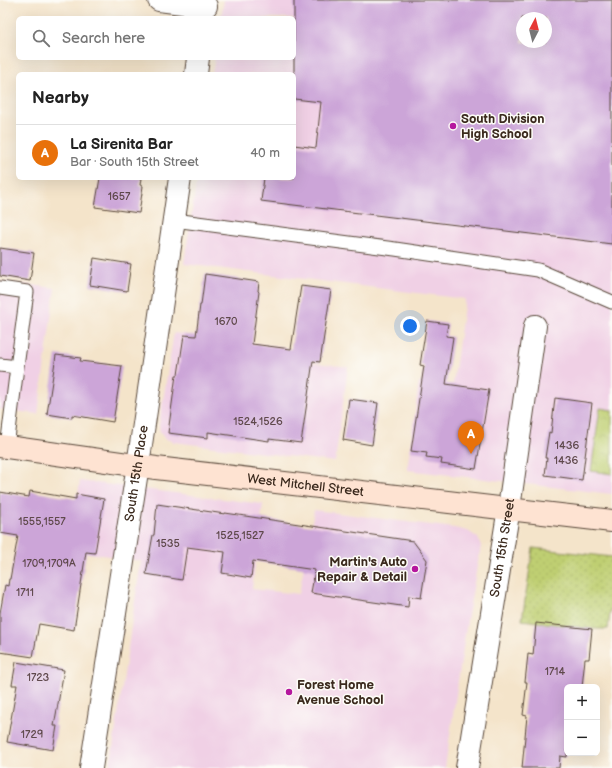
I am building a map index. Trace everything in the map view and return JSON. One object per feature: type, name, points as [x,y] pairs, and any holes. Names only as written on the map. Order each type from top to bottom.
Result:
[{"type":"street","points":[[159,0],[206,8]]},
{"type":"street","points":[[196,72],[198,60]]},
{"type":"street","name":"South 15th Place","points":[[91,768],[138,465],[180,180]]},
{"type":"street","name":"South 15th Street","points":[[467,768],[509,508],[535,326]]},
{"type":"street","name":"West Mitchell Street","points":[[3,447],[138,465],[612,521]]},
{"type":"lane","points":[[174,220],[395,249],[538,270],[612,302]]},
{"type":"lane","points":[[0,288],[27,292],[17,367],[3,447]]},
{"type":"lane","points":[[0,365],[17,367]]},
{"type":"shaded area","name":"South Division High School","points":[[224,0],[612,0],[612,494],[407,470],[419,382],[453,384],[465,299],[184,264],[197,180],[296,180],[296,72],[212,72],[215,60],[296,60],[296,16],[221,16]]},
{"type":"shaded area","points":[[0,281],[55,288],[38,414],[0,409]]},
{"type":"shaded area","points":[[174,333],[285,347],[283,359],[348,367],[335,462],[174,442],[164,438],[160,432],[159,425]]},
{"type":"shaded area","name":"Forest Home Avenue School","points":[[80,481],[263,504],[252,589],[299,594],[314,510],[454,528],[468,531],[478,538],[481,546],[468,615],[445,768],[110,768],[141,561],[70,550]]},
{"type":"green space","points":[[600,408],[612,410],[612,474],[591,471]]},
{"type":"green space","points":[[533,548],[612,557],[612,595],[608,629],[592,629],[522,620]]},
{"type":"building","name":"South Division High School","points":[[294,0],[612,0],[612,244],[261,201],[264,180],[296,180],[296,145],[316,148],[321,102],[296,99],[296,72],[294,72],[294,60],[296,60],[296,16],[294,16]]},
{"type":"building","points":[[100,180],[141,180],[140,185],[143,186],[139,213],[95,207]]},
{"type":"building","points":[[0,248],[34,253],[30,281],[0,276]]},
{"type":"building","points":[[94,258],[131,264],[127,291],[90,285]]},
{"type":"building","points":[[205,274],[259,282],[252,344],[291,349],[301,286],[331,290],[320,362],[313,361],[301,443],[269,439],[269,441],[208,432],[208,438],[168,433],[176,375],[178,375],[184,335],[196,336]]},
{"type":"building","points":[[427,321],[448,324],[446,336],[453,337],[446,384],[489,390],[476,469],[441,464],[442,459],[426,457],[427,453],[411,451],[424,366],[420,365]]},
{"type":"building","points":[[56,355],[81,358],[80,361],[122,366],[113,422],[72,415],[72,418],[47,414]]},
{"type":"building","points":[[555,398],[592,403],[582,480],[545,475],[547,458],[545,458],[549,432],[551,433]]},
{"type":"building","points":[[349,399],[378,403],[372,445],[343,440]]},
{"type":"building","points":[[30,491],[76,499],[76,494],[104,499],[95,553],[86,552],[74,630],[39,624],[33,657],[0,652],[0,613],[5,585],[8,586],[10,579],[18,536],[0,533],[0,492],[29,497]]},
{"type":"building","points":[[157,504],[413,541],[427,560],[421,598],[409,596],[408,607],[311,593],[315,570],[253,561],[251,578],[222,573],[225,552],[187,547],[182,580],[146,574],[154,535]]},
{"type":"building","points":[[536,623],[592,629],[589,659],[585,659],[582,684],[564,684],[564,756],[567,757],[560,756],[559,768],[522,768],[527,716],[523,715],[527,682],[525,682],[528,654],[533,655]]},
{"type":"building","points":[[16,662],[64,670],[54,726],[57,726],[53,750],[7,742],[17,685],[12,685]]},
{"type":"place","name":"South Division High School","points":[[453,126]]},
{"type":"place","name":"La Sirenita Bar","points":[[471,454]]},
{"type":"place","name":"Martin's Auto Repair & Detail","points":[[415,569]]},
{"type":"place","name":"Forest Home Avenue School","points":[[289,692]]}]
